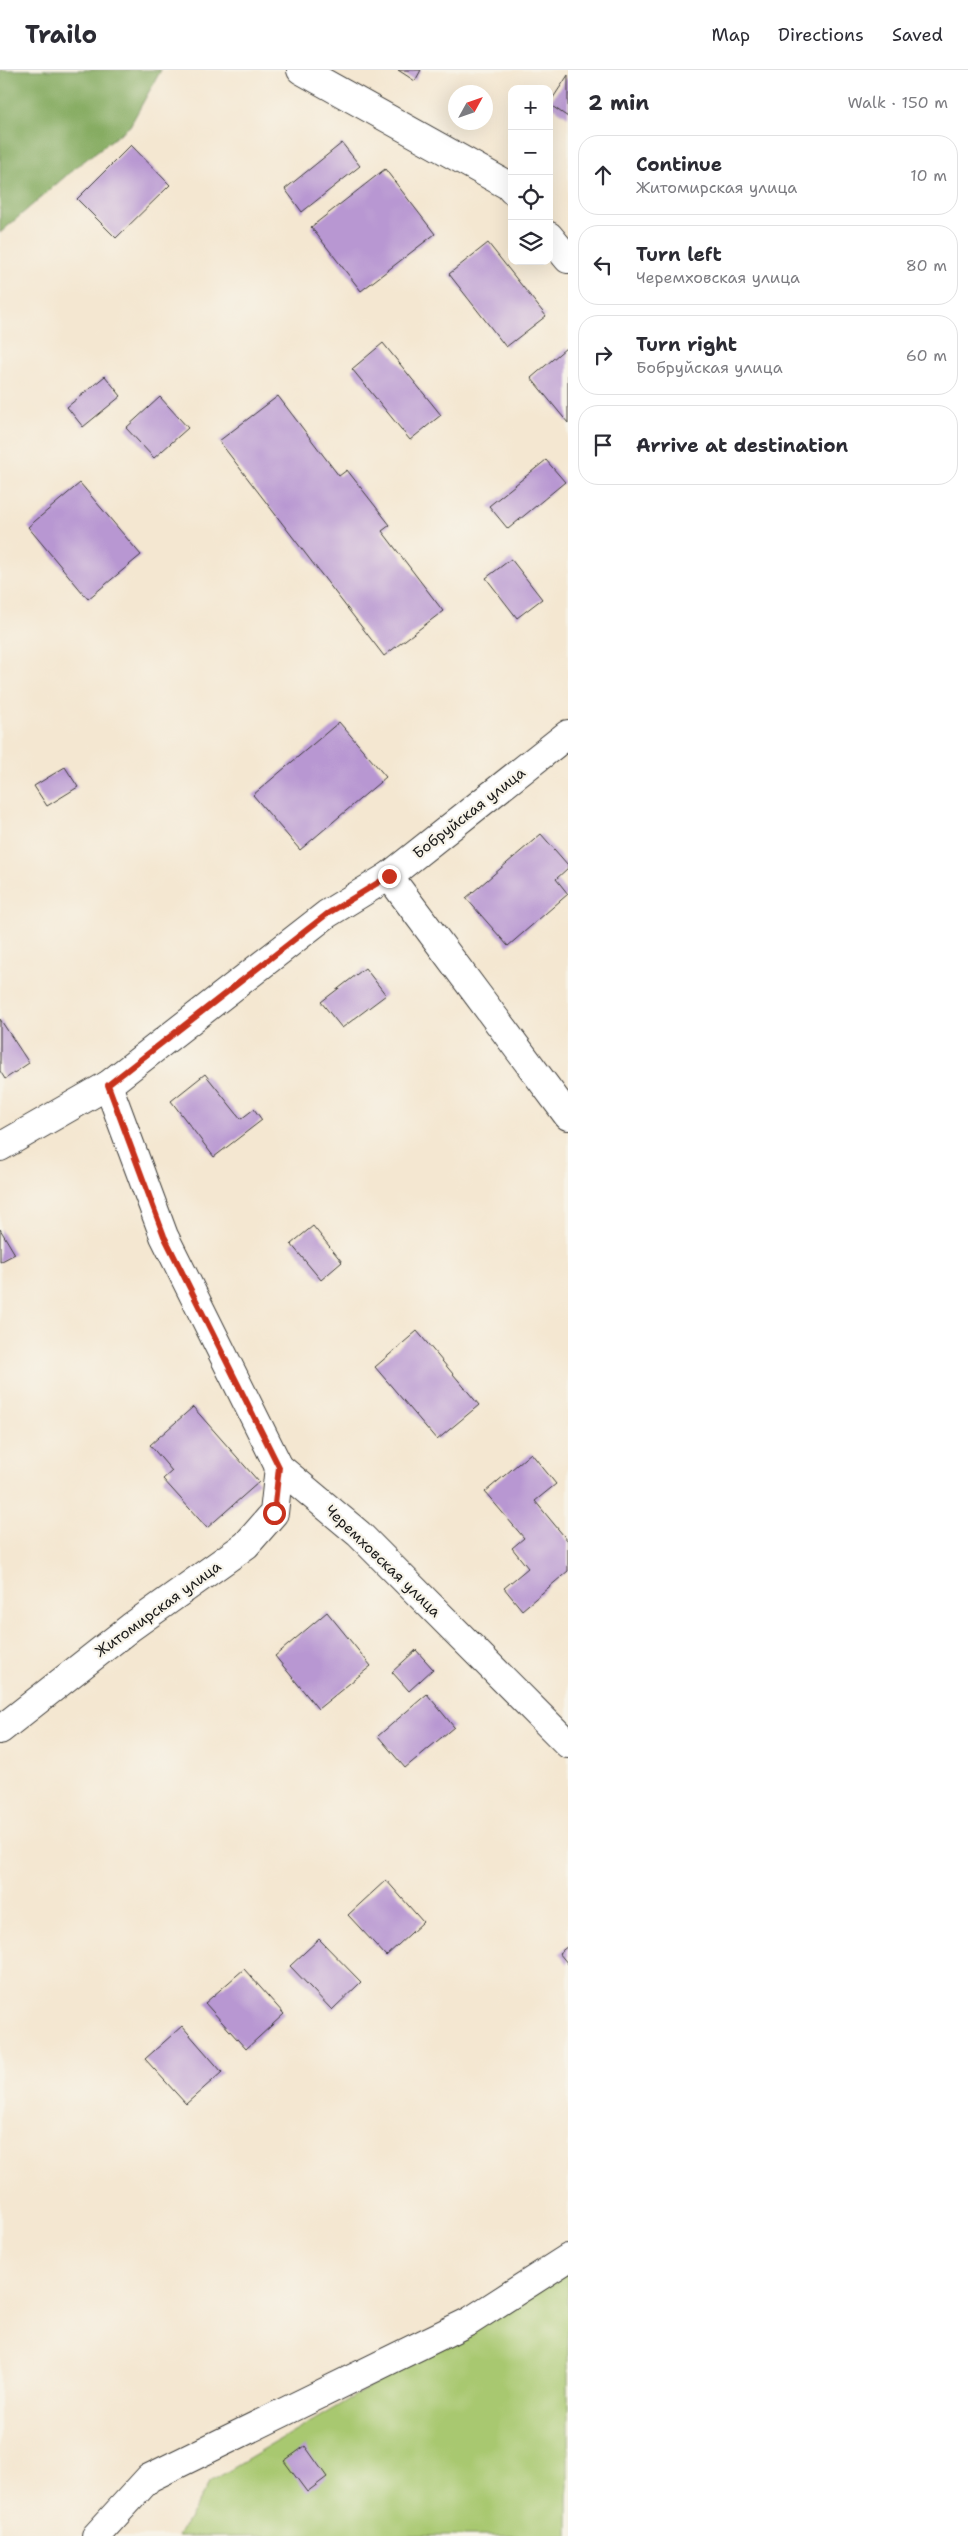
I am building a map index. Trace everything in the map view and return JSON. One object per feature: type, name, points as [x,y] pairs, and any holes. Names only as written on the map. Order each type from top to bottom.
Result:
[{"type":"street","points":[[301,70],[508,185]]},
{"type":"street","points":[[553,241],[568,259]]},
{"type":"street","name":"Бобруйская улица","points":[[0,1148],[108,1085],[327,914],[389,876],[568,734]]},
{"type":"street","points":[[389,876],[568,1116]]},
{"type":"street","name":"Черемховская улица","points":[[108,1085],[164,1236],[279,1467],[359,1534],[568,1744]]},
{"type":"street","name":"Житомирская улица","points":[[0,1730],[131,1626],[246,1545],[274,1513],[279,1467]]},
{"type":"street","points":[[96,2536],[149,2478],[470,2321],[568,2258]]},
{"type":"green space","points":[[0,70],[161,70],[130,126],[75,168],[0,233]]},
{"type":"green space","points":[[568,2269],[568,2536],[178,2536],[210,2482]]},
{"type":"building","points":[[398,70],[421,70],[415,81]]},
{"type":"building","points":[[568,75],[568,117],[553,107],[553,98]]},
{"type":"building","points":[[342,143],[360,166],[302,212],[285,189]]},
{"type":"building","points":[[131,145],[170,185],[116,238],[77,199]]},
{"type":"building","points":[[385,169],[435,234],[361,291],[311,227]]},
{"type":"building","points":[[488,243],[546,316],[506,347],[449,274]]},
{"type":"building","points":[[383,343],[441,415],[410,440],[352,369]]},
{"type":"building","points":[[566,348],[568,351],[568,423],[531,378]]},
{"type":"building","points":[[105,376],[121,396],[83,427],[67,407]]},
{"type":"building","points":[[278,396],[339,476],[347,470],[390,525],[382,531],[443,611],[384,656],[219,441]]},
{"type":"building","points":[[160,397],[188,428],[154,458],[126,428]]},
{"type":"building","points":[[546,460],[565,482],[508,529],[489,506]]},
{"type":"building","points":[[80,483],[141,555],[88,599],[28,527]]},
{"type":"building","points":[[511,559],[542,599],[517,618],[486,578]]},
{"type":"building","points":[[339,722],[386,777],[300,850],[253,795]]},
{"type":"building","points":[[65,767],[78,787],[47,806],[34,786]]},
{"type":"building","points":[[541,834],[568,865],[568,868],[556,879],[568,894],[508,946],[466,898]]},
{"type":"building","points":[[365,968],[386,995],[342,1028],[321,1002]]},
{"type":"building","points":[[0,1019],[29,1063],[5,1079],[0,1071]]},
{"type":"building","points":[[205,1074],[241,1119],[254,1109],[262,1120],[214,1157],[171,1101]]},
{"type":"building","points":[[313,1226],[342,1262],[321,1280],[291,1244]]},
{"type":"building","points":[[0,1229],[15,1254],[0,1262]]},
{"type":"building","points":[[417,1331],[479,1405],[437,1440],[375,1367]]},
{"type":"building","points":[[193,1407],[259,1482],[207,1528],[163,1479],[172,1471],[150,1445]]},
{"type":"building","points":[[531,1453],[556,1484],[535,1501],[568,1541],[568,1571],[522,1610],[504,1588],[528,1568],[512,1548],[524,1538],[485,1492]]},
{"type":"building","points":[[327,1612],[371,1666],[318,1709],[275,1656]]},
{"type":"building","points":[[416,1650],[433,1669],[409,1691],[392,1672]]},
{"type":"building","points":[[427,1694],[454,1727],[405,1768],[378,1736]]},
{"type":"building","points":[[386,1880],[423,1922],[386,1956],[348,1915]]},
{"type":"building","points":[[319,1939],[361,1982],[332,2010],[290,1966]]},
{"type":"building","points":[[568,1946],[568,1964],[559,1953]]},
{"type":"building","points":[[244,1969],[284,2014],[246,2049],[205,2003]]},
{"type":"building","points":[[182,2026],[222,2072],[186,2104],[145,2059]]},
{"type":"building","points":[[305,2446],[327,2477],[307,2492],[284,2461]]},
{"type":"route","points":[[274,1513],[279,1467],[164,1236],[108,1085],[327,914],[389,876]]}]
